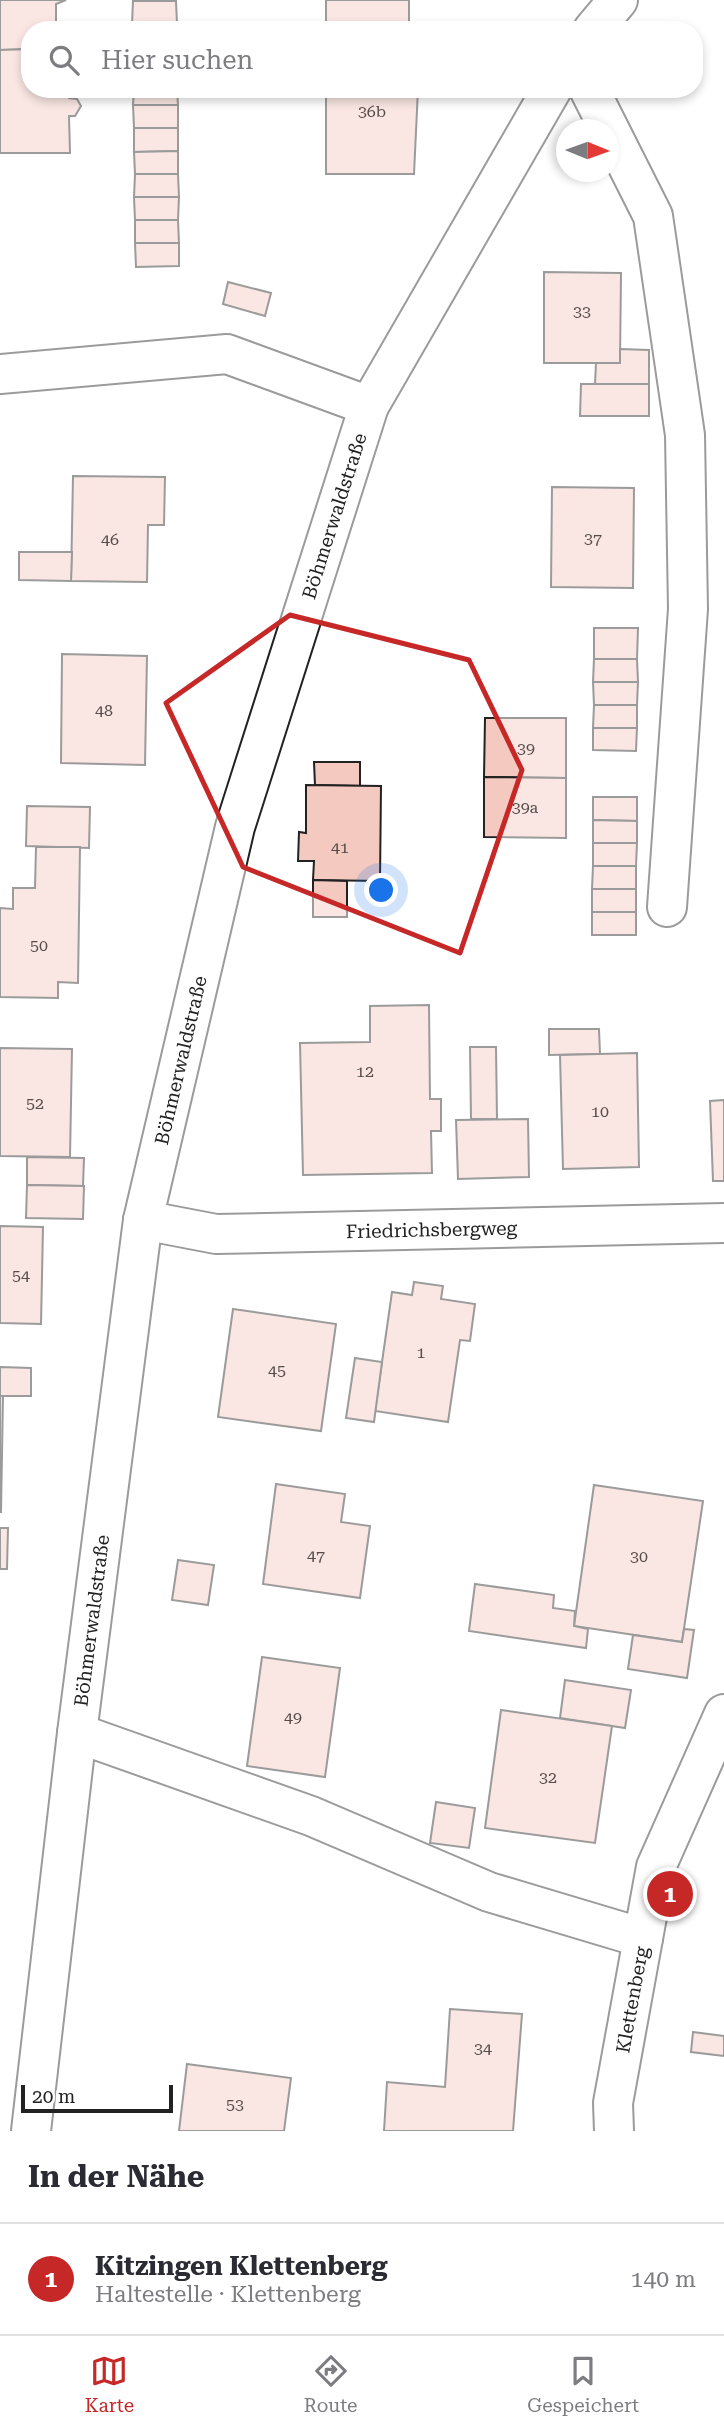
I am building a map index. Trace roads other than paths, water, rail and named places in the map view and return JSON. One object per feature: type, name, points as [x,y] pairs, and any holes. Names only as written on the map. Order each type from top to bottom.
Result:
[{"type":"street","points":[[600,21],[618,0]]},
{"type":"street","name":"Böhmerwaldstraße","points":[[32,2131],[77,1733],[143,1220],[235,827],[369,406],[547,98]]},
{"type":"street","points":[[594,98],[653,216],[685,435],[688,609],[667,907]]},
{"type":"street","name":"Böhmerwaldstraße","points":[[0,374],[227,354],[369,406]]},
{"type":"street","name":"Friedrichsbergweg","points":[[143,1220],[216,1234],[724,1223]]},
{"type":"street","name":"Klettenberg","points":[[614,2131],[613,2103],[656,1867],[724,1714]]},
{"type":"street","name":"Böhmerwaldstraße","points":[[77,1733],[311,1816],[489,1892],[643,1938]]},
{"type":"place","name":"Kitzingen Klettenberg","points":[[670,1894]]}]
